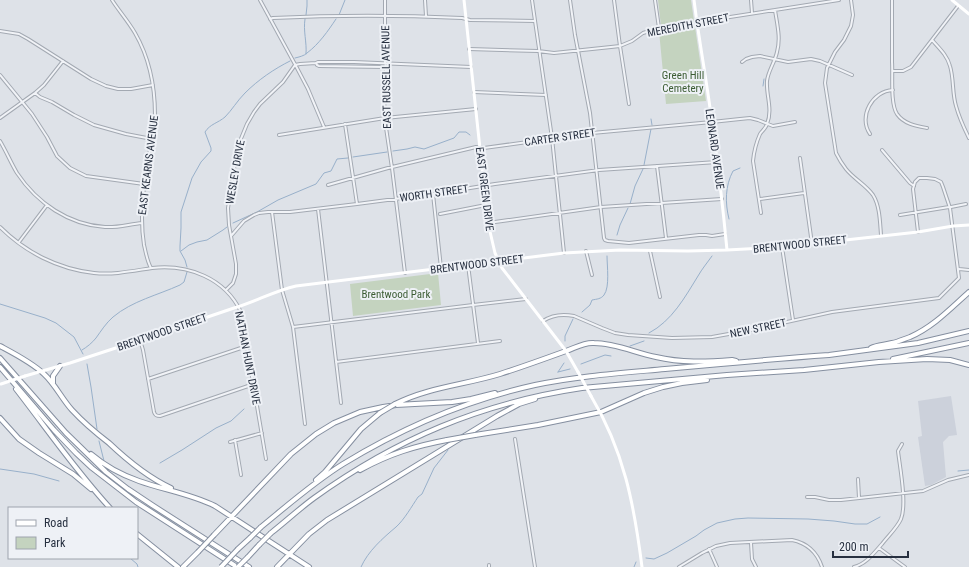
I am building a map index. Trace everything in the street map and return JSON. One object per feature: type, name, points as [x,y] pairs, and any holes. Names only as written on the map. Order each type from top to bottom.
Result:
[{"type":"highway","points":[[868,350],[875,346],[902,340],[925,329],[941,318],[969,292]]},
{"type":"highway","points":[[300,494],[343,464],[409,429],[446,412],[481,400],[535,385],[603,375],[829,355],[918,343],[969,331]]},
{"type":"highway","points":[[222,567],[261,527],[326,472],[361,429],[380,413],[407,398],[428,391],[489,377],[583,344],[598,343],[667,359],[699,362],[732,360],[742,362]]},
{"type":"highway","points":[[879,362],[969,343]]},
{"type":"highway","points":[[0,346],[24,358],[46,375],[64,400],[80,418],[134,466],[154,480],[186,494]]},
{"type":"highway","points":[[0,358],[74,441],[106,472],[152,505],[249,567]]},
{"type":"highway","points":[[0,367],[54,430],[92,468],[136,502],[238,567],[271,533],[312,500],[363,465],[394,448],[441,426],[500,405],[530,397],[563,391],[621,384],[927,359],[950,360],[969,365]]},
{"type":"highway","points":[[54,386],[53,376],[60,366]]},
{"type":"highway","points":[[339,481],[377,461],[422,445],[538,425],[601,412],[644,393],[663,387],[691,381],[718,379],[727,375]]},
{"type":"highway","points":[[7,376],[10,383],[71,462],[109,507]]},
{"type":"highway","points":[[183,567],[295,451],[316,434],[334,423],[360,412],[383,407],[462,400],[527,385],[535,385]]},
{"type":"highway","points":[[277,567],[309,534],[327,520],[486,422],[519,404],[563,391]]},
{"type":"highway","points":[[0,418],[19,439],[73,474],[103,500]]},
{"type":"highway","points":[[74,441],[99,461],[125,476],[140,482],[186,494],[215,506],[309,567]]},
{"type":"highway","points":[[138,535],[178,567]]},
{"type":"main road","name":"EAST GREEN DRIVE","points":[[464,0],[488,223],[498,261],[566,351],[601,412],[617,450],[625,474],[635,520],[642,567]]},
{"type":"main road","name":"LEONARD AVENUE","points":[[694,0],[696,23],[712,122],[727,250]]},
{"type":"main road","points":[[949,0],[969,14]]},
{"type":"main road","points":[[952,0],[958,6]]},
{"type":"main road","name":"BRENTWOOD STREET","points":[[0,384],[140,340],[296,286],[564,253],[620,250],[727,250],[782,247],[918,232],[969,224]]},
{"type":"street","points":[[112,1],[116,0]]},
{"type":"street","points":[[260,0],[308,89],[324,127]]},
{"type":"street","name":"EAST RUSSELL AVENUE","points":[[385,0],[385,118],[405,273]]},
{"type":"street","points":[[425,0],[426,16]]},
{"type":"street","points":[[532,0],[552,138],[564,253]]},
{"type":"street","points":[[570,0],[578,51],[588,97],[605,240],[629,243],[666,238],[725,234]]},
{"type":"street","points":[[614,0],[629,104]]},
{"type":"street","points":[[655,0],[659,28]]},
{"type":"street","points":[[751,0],[752,13]]},
{"type":"street","name":"MEREDITH STREET","points":[[469,48],[554,53],[620,46],[632,41],[642,33],[659,28],[839,0]]},
{"type":"street","points":[[851,0],[853,15],[851,26],[827,68],[825,83],[836,153],[846,170],[869,190],[874,197],[877,205],[881,235]]},
{"type":"street","points":[[892,0],[892,71],[894,106],[896,112],[906,122],[927,128]]},
{"type":"street","name":"EAST KEARNS AVENUE","points":[[112,1],[134,31],[142,46],[149,64],[154,85],[155,115],[142,200],[142,223],[146,251],[152,268]]},
{"type":"street","points":[[892,71],[903,71],[911,67],[958,6]]},
{"type":"street","points":[[761,213],[753,161],[757,142],[767,124],[769,115],[770,105],[767,79],[777,54],[779,42],[775,10]]},
{"type":"street","points":[[270,19],[299,17],[426,16],[462,18],[470,20],[535,21]]},
{"type":"street","points":[[0,31],[19,34],[28,38],[91,79],[112,88],[131,89],[154,85]]},
{"type":"street","points":[[932,40],[940,48],[948,62],[951,71],[955,106],[969,138]]},
{"type":"street","points":[[742,62],[752,56],[760,56],[788,62],[811,59],[820,61],[852,75]]},
{"type":"street","points":[[0,118],[22,103],[44,85],[63,60]]},
{"type":"street","points":[[316,64],[318,62],[385,63],[471,67]]},
{"type":"street","points":[[295,65],[316,64],[319,66],[385,67]]},
{"type":"street","name":"WESLEY DRIVE","points":[[226,290],[233,283],[236,274],[236,264],[228,214],[236,154],[241,136],[260,104],[283,82],[295,65]]},
{"type":"street","points":[[0,75],[32,114],[57,156],[70,168],[86,176],[144,184]]},
{"type":"street","points":[[870,134],[866,128],[865,122],[867,110],[878,94],[893,90]]},
{"type":"street","points":[[474,92],[546,95]]},
{"type":"street","points":[[35,93],[94,125],[126,134],[152,139]]},
{"type":"street","points":[[278,134],[385,118],[476,109]]},
{"type":"street","name":"CARTER STREET","points":[[328,185],[476,147],[486,147],[592,132],[750,118],[773,126],[795,122]]},
{"type":"street","points":[[345,124],[357,204]]},
{"type":"street","points":[[0,140],[13,166],[31,191],[47,205],[64,216],[96,226],[110,227],[142,223]]},
{"type":"street","points":[[882,150],[914,186]]},
{"type":"street","points":[[800,158],[812,244]]},
{"type":"street","name":"WORTH STREET","points":[[231,236],[239,226],[250,217],[259,213],[290,212],[357,204],[597,170],[717,162]]},
{"type":"street","points":[[657,166],[666,238]]},
{"type":"street","points":[[918,232],[913,189],[915,182],[919,178],[935,179],[940,182],[943,187],[949,207],[959,269],[969,270]]},
{"type":"street","points":[[759,199],[804,193]]},
{"type":"street","points":[[433,194],[441,268]]},
{"type":"street","points":[[488,223],[601,208],[722,199]]},
{"type":"street","points":[[900,215],[966,204]]},
{"type":"street","points":[[18,243],[47,205]]},
{"type":"street","points":[[440,214],[486,205]]},
{"type":"street","points":[[318,208],[341,403]]},
{"type":"street","points":[[272,212],[282,290],[292,327],[305,424]]},
{"type":"street","name":"NATHAN HUNT DRIVE","points":[[0,226],[18,243],[36,254],[52,262],[79,271],[117,273],[152,268],[176,268],[191,270],[208,278],[226,290],[239,306],[241,312],[266,459]]},
{"type":"street","points":[[782,247],[793,320]]},
{"type":"street","points":[[650,251],[660,297]]},
{"type":"street","points":[[586,252],[592,275]]},
{"type":"street","points":[[468,265],[478,344]]},
{"type":"street","name":"NEW STREET","points":[[543,321],[555,316],[568,314],[615,333],[642,337],[712,337],[832,312],[939,298],[959,278],[959,269]]},
{"type":"street","points":[[292,327],[526,300]]},
{"type":"street","points":[[140,340],[154,412],[156,415],[160,416],[254,384]]},
{"type":"street","points":[[336,362],[500,341]]},
{"type":"street","points":[[148,379],[247,346]]},
{"type":"street","points":[[230,442],[262,433]]},
{"type":"street","points":[[515,439],[535,567]]},
{"type":"street","points":[[235,440],[241,475]]},
{"type":"street","points":[[854,567],[873,555],[900,521],[903,513],[904,501],[898,451],[902,444]]},
{"type":"street","points":[[807,497],[841,500],[903,494],[923,491],[948,480],[969,475]]},
{"type":"street","points":[[858,479],[859,498]]},
{"type":"street","points":[[679,567],[709,549],[730,543],[792,540],[802,543],[813,550],[822,567]]},
{"type":"street","points":[[751,542],[752,559],[756,567]]},
{"type":"street","points":[[879,548],[905,567]]},
{"type":"street","points":[[709,549],[717,567]]},
{"type":"shaded area","points":[[951,396],[957,435],[949,436],[943,442],[946,477],[931,485],[925,486],[918,437],[922,436],[918,401]]},
{"type":"green space","points":[[658,0],[691,0],[694,21],[661,26]]},
{"type":"green space","name":"Green Hill Cemetery","points":[[694,26],[706,101],[666,104],[659,31]]},
{"type":"green space","name":"Brentwood Park","points":[[438,273],[441,305],[353,316],[350,284]]},
{"type":"waterway","points":[[306,15],[307,0]]},
{"type":"waterway","points":[[339,15],[345,0]]},
{"type":"waterway","points":[[305,19],[304,28],[306,54]]},
{"type":"waterway","points":[[295,58],[304,55],[315,46],[336,19]]},
{"type":"waterway","points":[[187,267],[180,251],[181,212],[192,178],[201,162],[211,151],[205,132],[209,127],[225,117],[242,96],[255,84],[272,71],[290,61]]},
{"type":"waterway","points":[[763,86],[764,79]]},
{"type":"waterway","points":[[651,119],[652,125]]},
{"type":"waterway","points":[[644,165],[651,129]]},
{"type":"waterway","points":[[393,151],[415,147],[424,149],[454,138],[459,132],[466,132],[470,135]]},
{"type":"waterway","points":[[353,157],[387,152]]},
{"type":"waterway","points":[[233,223],[278,200],[316,184],[324,173],[331,171],[337,159],[348,158]]},
{"type":"waterway","points":[[729,219],[726,201],[728,183],[733,171],[740,168]]},
{"type":"waterway","points":[[630,204],[635,186],[643,169]]},
{"type":"waterway","points":[[617,235],[628,208]]},
{"type":"waterway","points":[[181,251],[189,245],[207,240],[227,227]]},
{"type":"waterway","points":[[582,312],[590,305],[592,300],[599,299],[606,291],[608,282],[607,256]]},
{"type":"waterway","points":[[649,333],[665,322],[677,308],[712,256]]},
{"type":"waterway","points":[[82,350],[93,342],[108,322],[120,311],[137,302],[180,285],[184,282],[187,272]]},
{"type":"waterway","points":[[0,304],[45,318],[56,323],[74,337],[83,354]]},
{"type":"waterway","points":[[565,341],[565,336],[573,319]]},
{"type":"waterway","points":[[630,346],[644,341]]},
{"type":"waterway","points":[[581,364],[605,355],[611,356]]},
{"type":"waterway","points":[[558,372],[564,363]]},
{"type":"waterway","points":[[87,364],[97,429]]},
{"type":"waterway","points":[[558,372],[570,369]]},
{"type":"waterway","points":[[160,463],[216,428],[231,421],[244,409]]},
{"type":"waterway","points":[[99,441],[104,461]]},
{"type":"waterway","points":[[361,567],[372,550],[399,524],[408,513],[418,497],[422,494],[434,468],[448,450]]},
{"type":"waterway","points":[[0,469],[34,474],[59,481]]},
{"type":"waterway","points":[[958,471],[969,470]]},
{"type":"waterway","points":[[646,558],[654,559],[667,553],[717,523],[735,519],[808,519],[867,524],[880,517]]},
{"type":"waterway","points":[[131,559],[138,567]]},
{"type":"waterway","points":[[634,567],[636,562]]}]
